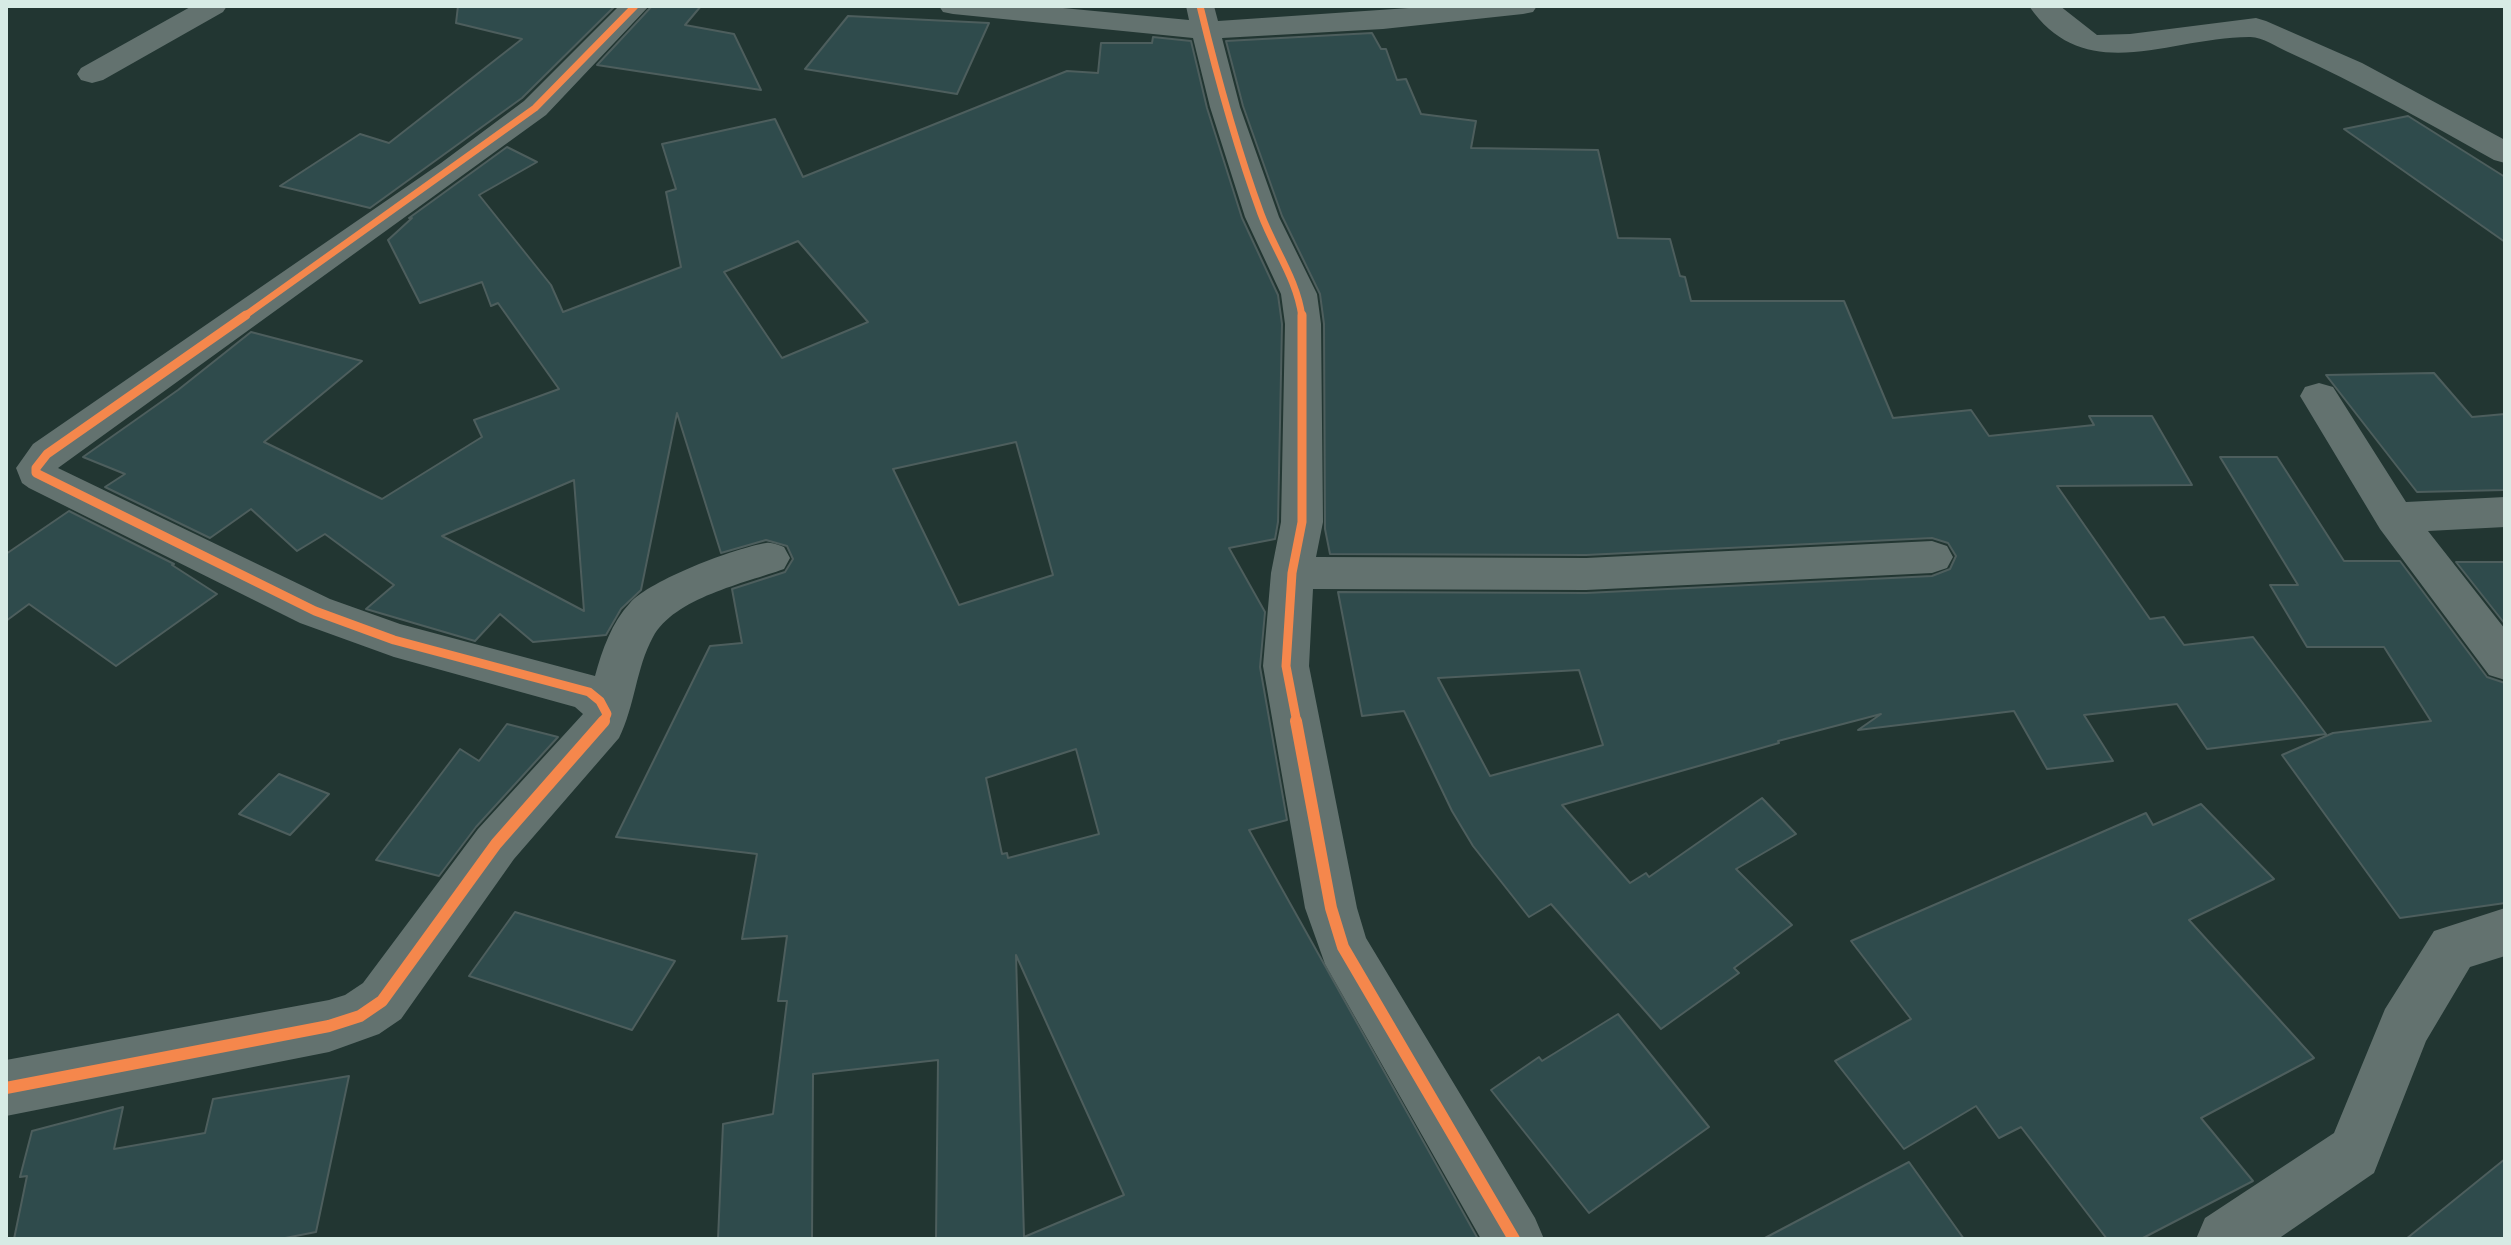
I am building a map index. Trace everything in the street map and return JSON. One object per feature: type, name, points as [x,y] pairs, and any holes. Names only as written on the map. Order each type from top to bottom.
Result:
[{"type":"street","points":[[92,74],[213,6]]},
{"type":"street","points":[[607,714],[600,701],[589,692],[394,640],[280,597],[43,478],[36,473],[26,451],[452,170],[535,108],[635,6]]},
{"type":"street","points":[[953,6],[1202,18],[1383,20],[1523,6]]},
{"type":"street","points":[[2043,6],[2080,38],[2093,44],[2130,43],[2256,27],[2351,69],[2505,153]]},
{"type":"street","points":[[1202,18],[1225,107],[1262,217],[1299,294],[1303,324],[1304,394],[1302,522],[1292,573],[1286,666],[1331,908],[1343,947],[1514,1239]]},
{"type":"street","points":[[2319,396],[2395,518],[2505,662]]},
{"type":"street","points":[[2395,518],[2505,512]]},
{"type":"street","points":[[1292,573],[1586,574],[1932,557]]},
{"type":"street","points":[[6,1088],[329,1026],[360,1016],[382,1001],[480,864],[603,724],[632,635],[650,608],[681,590],[769,558]]},
{"type":"street","points":[[2226,1239],[2354,1153],[2404,1027],[2452,948],[2505,932]]},
{"type":"building","points":[[458,6],[615,6],[522,98],[370,208],[280,186],[360,134],[389,143],[522,39],[456,23]]},
{"type":"building","points":[[652,6],[701,6],[685,25],[734,34],[761,90],[597,65]]},
{"type":"building","points":[[848,16],[989,23],[957,94],[805,69]]},
{"type":"building","points":[[1372,33],[1381,49],[1386,49],[1397,80],[1406,79],[1421,114],[1476,121],[1471,148],[1598,150],[1618,238],[1670,239],[1691,301],[1844,301],[1893,418],[1971,410],[1989,436],[2094,425],[2089,416],[2152,416],[2192,485],[2057,486],[2150,619],[2164,617],[2184,645],[2253,637],[2326,734],[2207,749],[2177,704],[2084,715],[2113,761],[2047,769],[2014,711],[1858,730],[1881,714],[1562,805],[1630,883],[1646,873],[1649,877],[1762,798],[1796,834],[1736,869],[1792,925],[1734,968],[1739,973],[1661,1029],[1551,904],[1529,917],[1473,846],[1452,811],[1404,711],[1362,716],[1338,592],[1586,593],[1932,576],[1950,569],[1956,556],[1948,543],[1932,538],[1586,555],[1330,554],[1325,529],[1324,324],[1320,294],[1282,216],[1243,106],[1226,41]],"holes":[[[1579,670],[1603,745],[1490,776],[1438,678]]]},
{"type":"building","points":[[1153,37],[1191,41],[1207,108],[1242,218],[1278,295],[1282,324],[1278,522],[1275,539],[1229,548],[1265,612],[1260,667],[1287,820],[1249,830],[1478,1239],[936,1239],[938,1060],[813,1074],[812,1239],[718,1239],[723,1124],[773,1114],[787,1001],[778,1001],[787,936],[742,939],[757,854],[616,837],[710,646],[742,643],[732,589],[785,572],[793,559],[787,546],[766,540],[721,553],[677,413],[641,590],[621,609],[606,635],[533,642],[500,614],[475,641],[366,609],[394,585],[325,534],[297,551],[251,509],[210,538],[105,487],[125,474],[83,457],[178,390],[251,332],[362,361],[264,442],[382,499],[482,437],[474,420],[559,389],[498,303],[491,306],[482,282],[420,303],[388,240],[412,218],[409,218],[507,147],[537,162],[479,195],[551,285],[563,312],[681,267],[666,192],[676,189],[662,144],[775,119],[803,177],[1067,71],[1098,73],[1101,43],[1152,43]],"holes":[[[798,241],[868,322],[782,358],[724,272]],[[1016,442],[1053,575],[959,605],[893,469]],[[574,480],[584,611],[442,536]],[[1076,749],[1099,834],[1008,858],[1007,853],[1002,854],[986,778]],[[1016,955],[1124,1195],[1024,1237]]]},
{"type":"building","points":[[2408,116],[2505,177],[2505,242],[2344,129]]},
{"type":"building","points":[[2434,373],[2472,417],[2505,414],[2505,490],[2417,492],[2326,375]]},
{"type":"building","points":[[2220,457],[2277,457],[2344,561],[2400,561],[2487,677],[2505,683],[2505,903],[2400,918],[2282,755],[2333,733],[2431,721],[2384,647],[2307,647],[2270,585],[2298,585]]},
{"type":"building","points":[[69,511],[174,564],[217,594],[116,666],[29,604],[6,621],[6,554]]},
{"type":"building","points":[[2456,562],[2505,562],[2505,624]]},
{"type":"building","points":[[507,724],[558,737],[476,827],[439,876],[376,860],[460,749],[479,761]]},
{"type":"building","points":[[279,774],[329,794],[290,835],[239,814]]},
{"type":"building","points":[[2201,804],[2274,879],[2189,920],[2314,1058],[2201,1118],[2253,1181],[2141,1239],[2107,1239],[2021,1127],[1999,1138],[1976,1106],[1904,1149],[1835,1061],[1911,1019],[1851,941],[2146,813],[2153,825]]},
{"type":"building","points":[[515,912],[675,961],[632,1030],[469,976]]},
{"type":"building","points":[[1618,1014],[1709,1127],[1589,1213],[1491,1090],[1539,1057],[1542,1061]]},
{"type":"building","points":[[349,1076],[316,1232],[280,1239],[14,1239],[27,1176],[20,1177],[32,1131],[123,1107],[114,1149],[205,1133],[213,1099]]},
{"type":"building","points":[[2505,1159],[2505,1239],[2406,1239]]},
{"type":"building","points":[[1909,1162],[1964,1239],[1763,1239]]},
{"type":"cycle path","points":[[6,1088],[329,1026],[360,1016],[382,1001],[496,844],[603,724],[607,714],[600,701],[589,692],[394,640],[315,611],[43,478],[36,473],[36,468],[47,454],[452,170],[535,108],[635,6]]},
{"type":"cycle path","points":[[1200,6],[1225,107],[1262,217],[1299,294],[1303,324],[1302,522],[1292,573],[1286,666],[1331,908],[1343,947],[1514,1239]]}]
